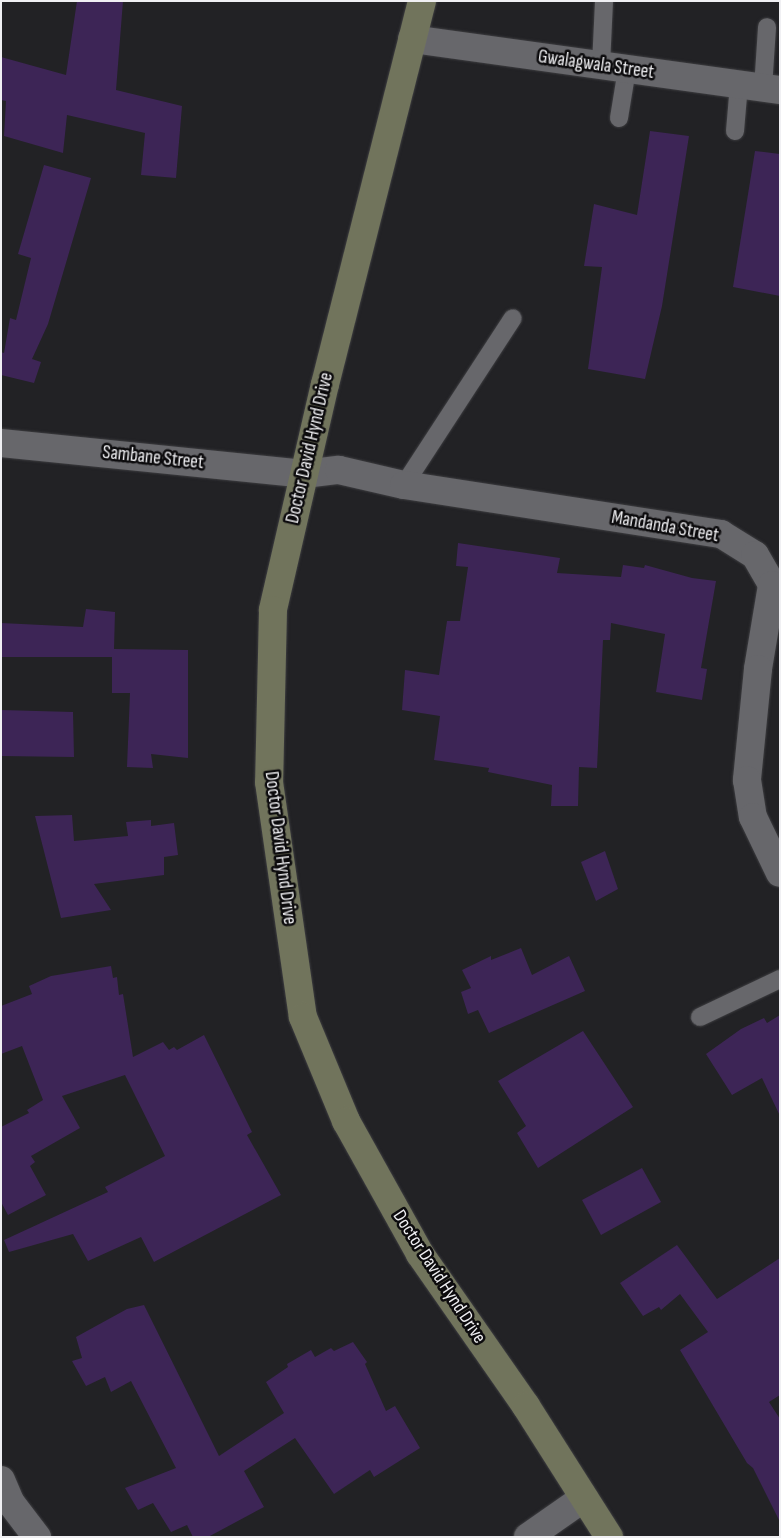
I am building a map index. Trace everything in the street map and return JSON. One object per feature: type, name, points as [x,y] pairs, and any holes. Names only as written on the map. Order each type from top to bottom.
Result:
[{"type":"main road","name":"Doctor David Hynd Drive","points":[[422,1],[304,474],[273,610],[269,782],[303,1017],[346,1120],[420,1254],[526,1406],[609,1537]]},
{"type":"street","name":"Gwalagwala Street","points":[[412,39],[761,88]]},
{"type":"street","name":"Sambane Street","points":[[1,443],[304,474]]},
{"type":"street","name":"Mandanda Street","points":[[304,474],[339,470],[404,485],[721,534],[755,555],[772,585],[774,609],[758,670],[747,780],[753,817],[780,873]]},
{"type":"street","points":[[1,1480],[11,1503],[37,1537]]},
{"type":"street","points":[[528,1537],[584,1498]]},
{"type":"lane","points":[[604,1],[614,67],[619,118]]},
{"type":"lane","points":[[735,131],[761,88],[767,28]]},
{"type":"lane","points":[[404,485],[513,318]]},
{"type":"lane","points":[[700,1017],[780,979]]},
{"type":"building","points":[[77,1],[123,1],[116,90],[182,106],[176,178],[141,175],[145,133],[67,115],[63,153],[4,136],[6,101],[1,100],[1,57],[66,75]]},
{"type":"building","points":[[650,131],[689,136],[662,306],[645,379],[588,369],[602,267],[584,266],[594,204],[637,215]]},
{"type":"building","points":[[755,151],[780,154],[780,296],[733,287]]},
{"type":"building","points":[[44,165],[91,178],[48,324],[32,359],[41,362],[34,383],[1,375],[1,352],[4,353],[10,318],[16,320],[31,258],[18,254]]},
{"type":"building","points":[[458,543],[560,558],[557,573],[621,577],[623,565],[644,568],[645,565],[692,578],[716,581],[701,668],[707,669],[702,700],[656,692],[665,634],[611,623],[610,640],[603,640],[597,768],[579,767],[578,806],[551,806],[552,785],[488,772],[489,768],[434,760],[440,716],[402,710],[405,670],[439,675],[447,621],[460,621],[468,567],[456,566]]},
{"type":"building","points":[[86,609],[115,612],[114,649],[188,650],[188,758],[151,754],[153,768],[127,767],[130,693],[112,693],[112,657],[1,657],[1,623],[83,627]]},
{"type":"building","points":[[1,710],[73,712],[74,757],[1,756]]},
{"type":"building","points":[[72,815],[74,841],[128,836],[126,822],[151,820],[151,826],[174,823],[178,855],[164,857],[164,875],[94,884],[111,910],[61,918],[35,816]]},
{"type":"building","points":[[605,851],[618,889],[596,901],[581,862]]},
{"type":"building","points":[[521,948],[532,975],[569,956],[585,991],[489,1033],[478,1010],[468,1014],[461,992],[471,988],[462,970],[491,956],[491,960]]},
{"type":"building","points":[[111,966],[113,978],[117,977],[119,995],[123,994],[133,1057],[163,1042],[169,1050],[174,1047],[177,1050],[204,1035],[252,1132],[247,1135],[281,1195],[154,1262],[141,1237],[88,1261],[73,1234],[9,1252],[4,1240],[108,1192],[105,1187],[165,1156],[125,1075],[62,1096],[80,1128],[31,1156],[35,1162],[30,1166],[46,1195],[8,1215],[1,1202],[1,1127],[29,1113],[27,1110],[43,1100],[22,1046],[1,1054],[1,1006],[32,994],[29,986],[51,976]]},
{"type":"building","points":[[780,1015],[780,1116],[762,1078],[732,1095],[706,1054],[741,1029],[764,1018],[767,1023]]},
{"type":"building","points":[[583,1031],[633,1107],[538,1168],[517,1133],[526,1126],[498,1081]]},
{"type":"building","points":[[642,1168],[661,1202],[601,1235],[582,1200]]},
{"type":"building","points":[[677,1245],[717,1299],[780,1258],[780,1395],[769,1402],[780,1419],[780,1522],[753,1468],[747,1463],[680,1350],[708,1332],[680,1294],[661,1310],[659,1307],[643,1316],[620,1283]]},
{"type":"building","points":[[144,1305],[219,1456],[284,1413],[266,1382],[288,1367],[287,1364],[311,1350],[315,1357],[331,1348],[334,1351],[353,1342],[367,1362],[365,1364],[386,1411],[395,1406],[420,1448],[374,1477],[370,1470],[334,1494],[295,1438],[244,1471],[264,1507],[208,1537],[193,1537],[187,1525],[171,1532],[153,1503],[138,1510],[125,1488],[176,1468],[131,1381],[111,1392],[105,1377],[86,1386],[72,1361],[82,1358],[76,1337],[127,1309]]}]
